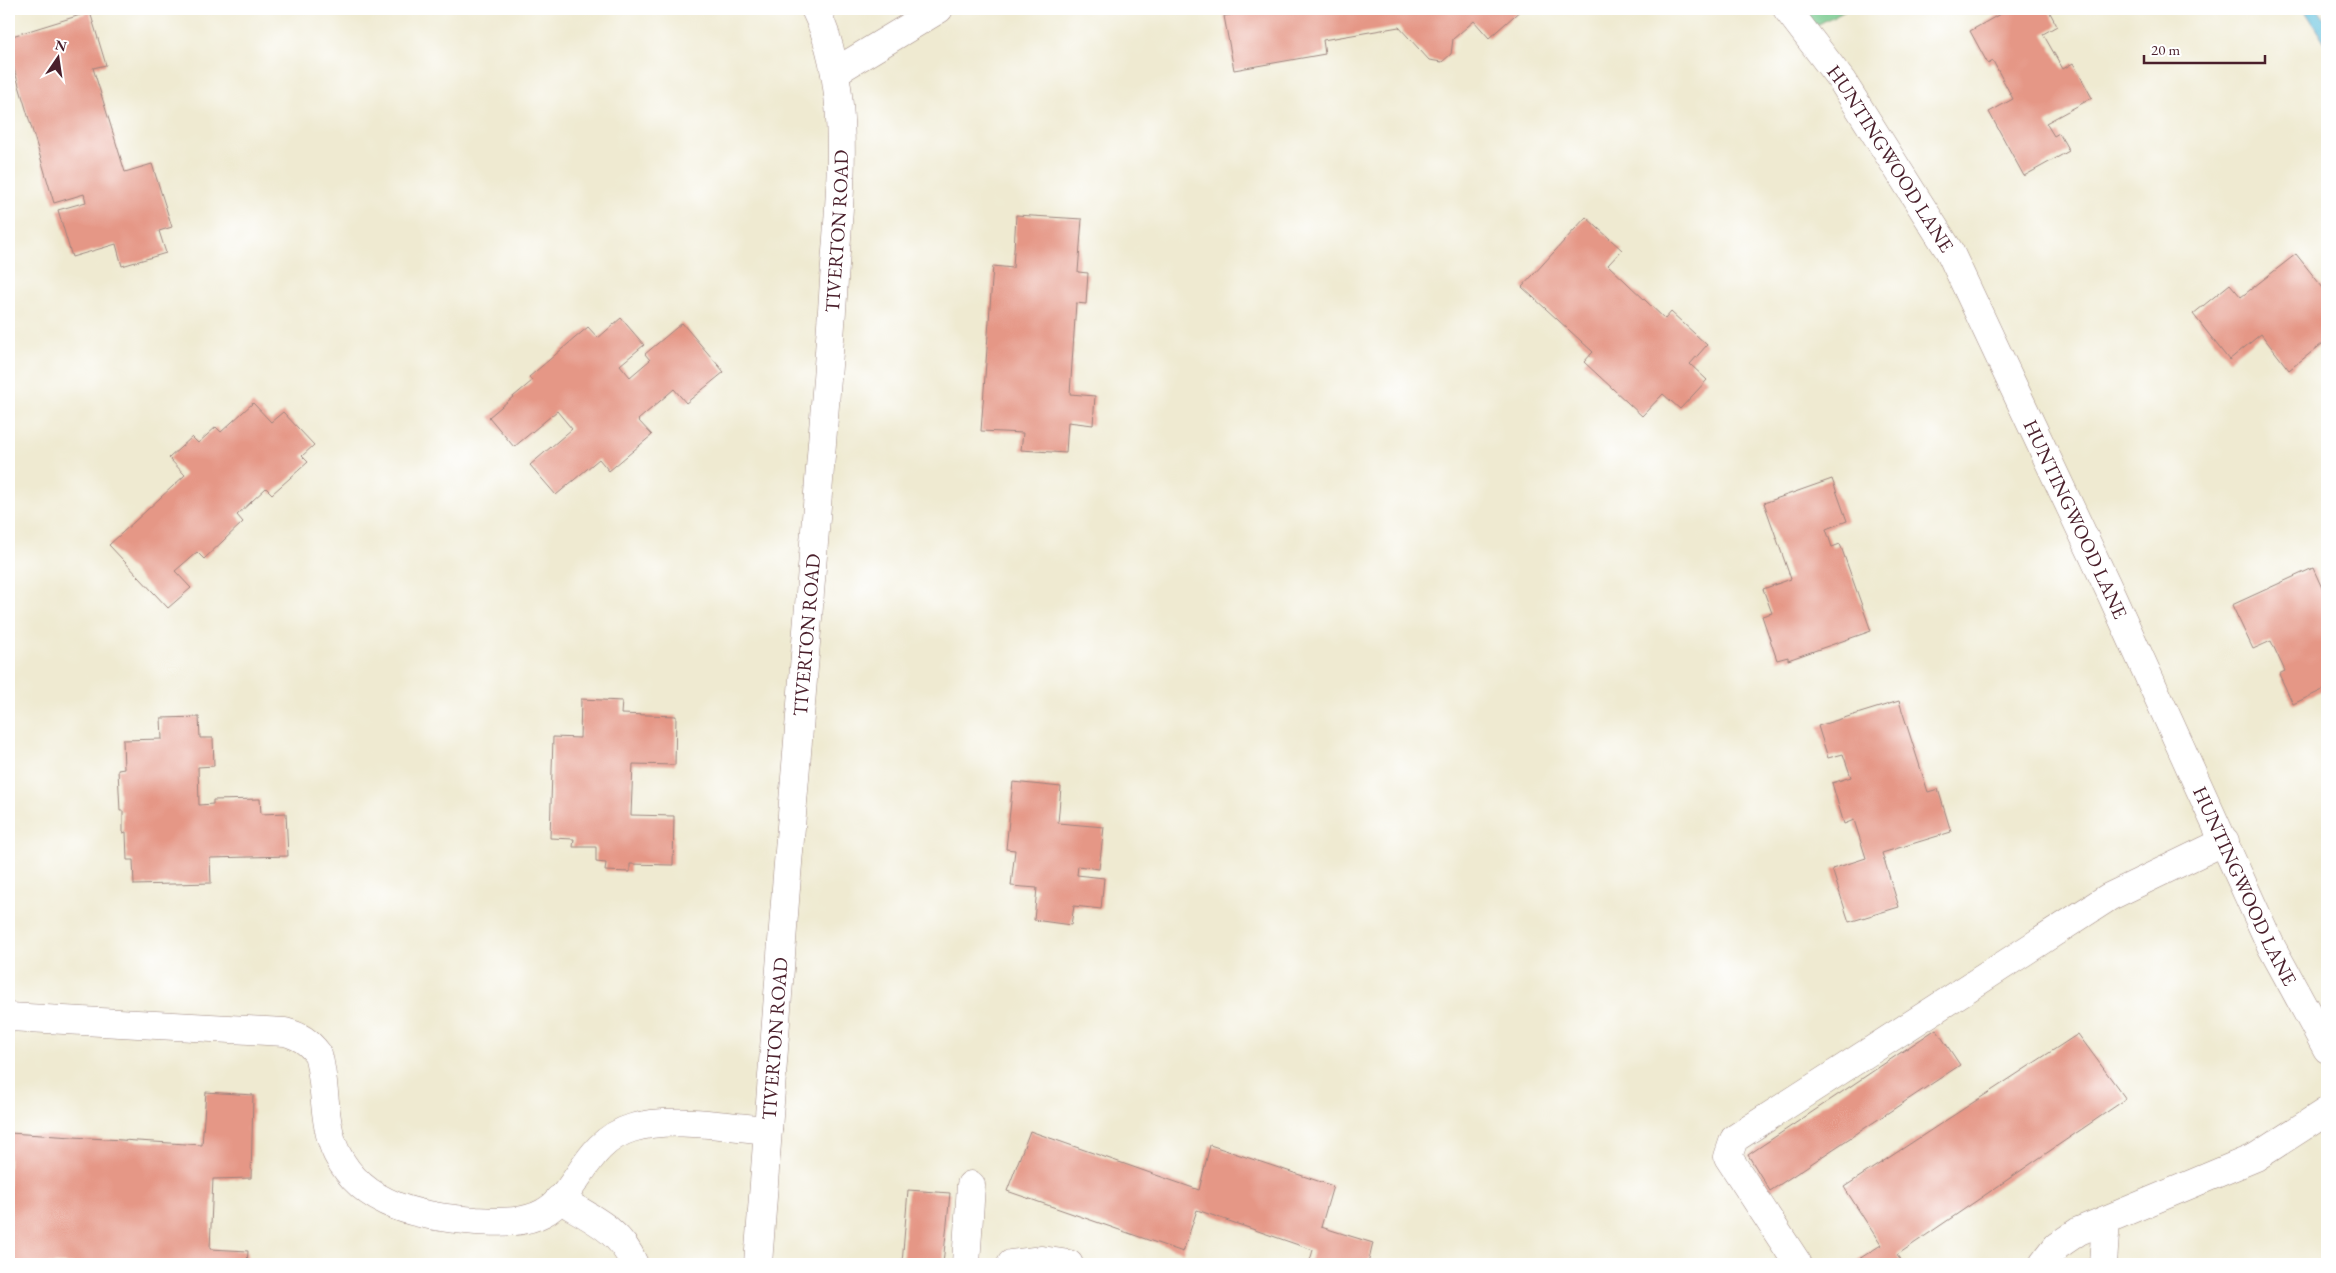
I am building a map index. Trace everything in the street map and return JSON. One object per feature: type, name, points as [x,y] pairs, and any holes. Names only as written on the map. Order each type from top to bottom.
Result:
[{"type":"street","name":"TIVERTON ROAD","points":[[758,1264],[826,415],[839,176],[840,126],[835,72],[825,31],[814,9]]},
{"type":"street","points":[[835,72],[939,9]]},
{"type":"street","name":"HUNTINGWOOD LANE","points":[[1788,9],[1842,81],[1950,252],[2108,587],[2271,946],[2327,1049]]},
{"type":"street","points":[[1798,1264],[1728,1157],[1734,1139],[2109,897],[2224,842]]},
{"type":"street","points":[[9,1017],[275,1032],[299,1036],[310,1044],[318,1054],[332,1141],[338,1156],[361,1185],[372,1195],[392,1206],[433,1217],[506,1222],[544,1212],[559,1199],[598,1148],[612,1137],[631,1128],[653,1124],[678,1123],[768,1130]]},
{"type":"street","points":[[2043,1264],[2057,1246],[2079,1231],[2256,1157],[2327,1111]]},
{"type":"street","points":[[966,1264],[971,1185]]},
{"type":"street","points":[[559,1199],[612,1232],[626,1246],[634,1264]]},
{"type":"street","points":[[2103,1264],[2106,1220]]},
{"type":"street","points":[[1011,1264],[1042,1260],[1069,1264]]},
{"type":"green space","points":[[1782,9],[1847,9],[1800,34]]},
{"type":"water","points":[[2304,9],[2318,9],[2327,24],[2327,46]]},
{"type":"building","points":[[1264,9],[1522,9],[1489,38],[1474,21],[1453,39],[1451,54],[1442,62],[1429,60],[1399,27],[1323,40],[1325,54],[1234,70],[1224,16]]},
{"type":"building","points":[[2009,9],[2048,9],[2057,26],[2043,34],[2063,69],[2073,63],[2092,98],[2046,123],[2054,136],[2059,133],[2069,151],[2024,176],[1989,112],[2013,99],[1993,61],[1988,64],[1970,31]]},
{"type":"building","points":[[90,12],[106,65],[93,68],[125,172],[152,164],[172,227],[159,231],[166,253],[122,266],[116,244],[72,257],[58,210],[86,202],[84,194],[54,203],[9,52],[9,37]]},
{"type":"building","points":[[1016,215],[1082,219],[1078,272],[1088,273],[1086,304],[1076,303],[1070,394],[1095,396],[1093,425],[1068,422],[1066,453],[1021,450],[1023,433],[981,431],[993,266],[1013,268]]},
{"type":"building","points":[[1586,217],[1622,250],[1608,265],[1665,319],[1671,312],[1707,345],[1690,364],[1707,380],[1680,409],[1663,394],[1642,416],[1584,362],[1593,352],[1522,287]]},
{"type":"building","points":[[2296,254],[2327,293],[2327,340],[2289,370],[2261,334],[2229,360],[2193,314],[2230,284],[2241,297]]},
{"type":"building","points":[[621,318],[644,345],[620,365],[630,377],[650,360],[645,354],[682,323],[724,372],[686,403],[674,389],[638,420],[652,435],[609,471],[599,459],[556,495],[530,465],[572,429],[557,411],[514,447],[489,417],[532,381],[529,377],[588,327],[598,338]]},
{"type":"building","points":[[253,403],[271,422],[283,412],[314,445],[302,456],[308,462],[272,494],[266,488],[237,515],[243,522],[204,559],[197,552],[175,571],[191,588],[168,608],[109,545],[185,475],[169,458],[192,437],[198,443],[216,427],[221,432]]},
{"type":"building","points":[[1832,479],[1847,521],[1826,529],[1832,547],[1840,544],[1871,631],[1788,660],[1788,657],[1777,660],[1762,616],[1772,613],[1763,589],[1791,579],[1764,503]]},
{"type":"building","points":[[2313,568],[2327,599],[2327,688],[2293,704],[2279,674],[2285,671],[2271,641],[2253,649],[2232,605]]},
{"type":"building","points":[[581,699],[622,701],[621,714],[676,716],[675,765],[633,764],[631,815],[674,816],[673,865],[630,864],[630,872],[605,871],[606,863],[596,862],[596,847],[573,847],[574,839],[550,838],[553,737],[580,738]]},
{"type":"building","points":[[1899,701],[1928,792],[1938,789],[1951,832],[1882,853],[1899,907],[1849,922],[1832,869],[1866,858],[1854,820],[1844,824],[1832,783],[1851,777],[1843,754],[1828,758],[1818,726]]},
{"type":"building","points":[[199,717],[200,738],[213,738],[214,766],[198,767],[199,805],[213,804],[213,800],[260,799],[261,814],[286,813],[288,856],[210,858],[211,883],[134,885],[133,860],[127,860],[126,832],[123,833],[123,811],[120,811],[118,770],[124,769],[123,740],[162,739],[161,718]]},
{"type":"building","points":[[1013,782],[1061,787],[1058,823],[1104,827],[1099,869],[1078,866],[1077,875],[1104,878],[1101,909],[1074,906],[1071,925],[1034,920],[1037,888],[1011,886],[1015,850],[1006,849]]},
{"type":"building","points":[[1936,1029],[1960,1065],[1770,1191],[1748,1155]]},
{"type":"building","points":[[2078,1034],[2126,1099],[1897,1255],[1903,1264],[1851,1264],[1881,1245],[1844,1187]]},
{"type":"building","points":[[206,1092],[253,1095],[251,1178],[213,1179],[210,1249],[248,1251],[247,1264],[9,1264],[9,1133],[202,1145]]},
{"type":"building","points":[[1030,1131],[1199,1190],[1210,1145],[1333,1186],[1321,1227],[1373,1243],[1368,1264],[1309,1264],[1313,1250],[1197,1210],[1183,1252],[1007,1191]]},
{"type":"building","points":[[908,1190],[950,1193],[943,1264],[902,1264]]}]
